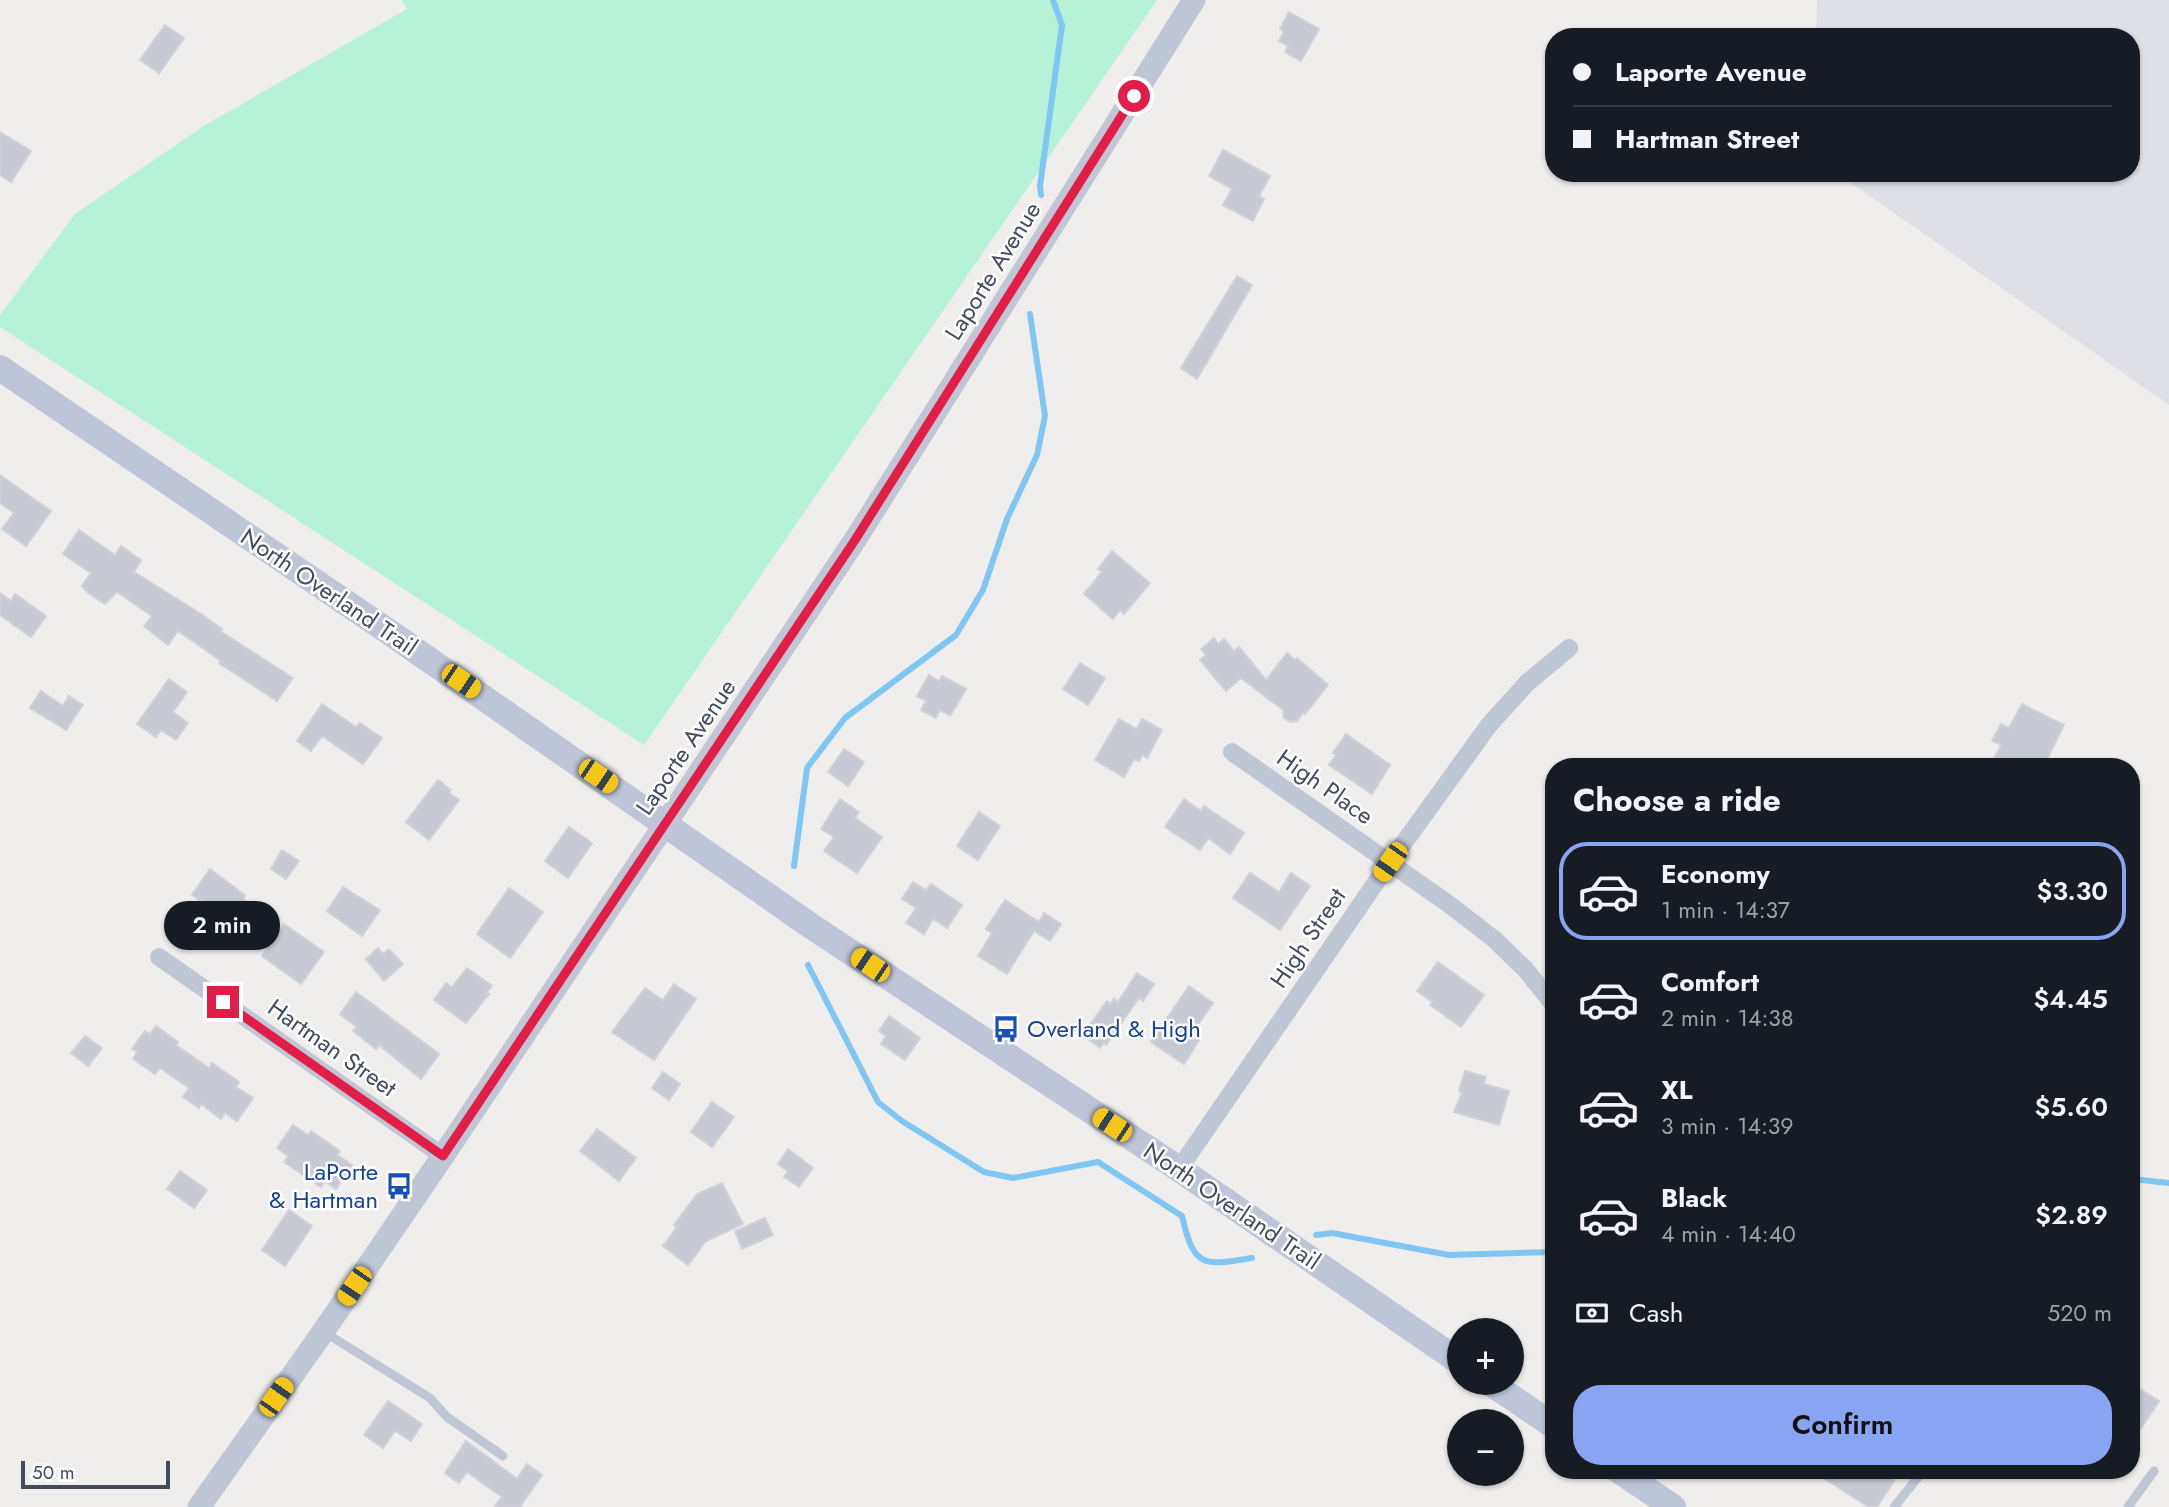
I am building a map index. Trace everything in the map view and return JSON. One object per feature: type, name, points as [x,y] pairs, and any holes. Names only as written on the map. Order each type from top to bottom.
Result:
[{"type":"main road","name":"North Overland Trail","points":[[0,368],[667,823],[827,937],[1180,1169],[1447,1353]]},
{"type":"main road","points":[[1508,1395],[1545,1420]]},
{"type":"main road","points":[[1631,1479],[1673,1507]]},
{"type":"street","name":"Laporte Avenue","points":[[199,1507],[443,1156],[855,540],[1195,0]]},
{"type":"street","name":"High Street","points":[[1180,1169],[1390,862],[1489,725],[1527,683],[1569,648]]},
{"type":"street","name":"High Place","points":[[1232,752],[1390,862],[1494,939],[1526,970],[1545,994]]},
{"type":"street","name":"Hartman Street","points":[[159,957],[443,1156]]},
{"type":"lane","points":[[323,1332],[430,1398],[447,1417],[503,1456]]},
{"type":"lane","points":[[2128,1507],[2154,1471]]},
{"type":"lane","points":[[1894,1507],[1917,1479]]},
{"type":"shaded area","points":[[1817,0],[2169,0],[2169,405],[1850,182],[2140,182],[2140,28],[1816,28]]},
{"type":"green space","points":[[401,0],[1157,0],[644,745],[0,327],[0,315],[75,214],[202,127],[407,9]]},
{"type":"building","points":[[1289,12],[1319,29],[1301,61],[1285,52],[1288,46],[1279,41],[1284,32],[1280,29]]},
{"type":"building","points":[[165,25],[184,38],[159,73],[140,60]]},
{"type":"building","points":[[0,132],[31,151],[11,182],[0,175]]},
{"type":"building","points":[[1223,150],[1270,176],[1259,196],[1264,199],[1253,221],[1223,205],[1232,189],[1209,176]]},
{"type":"building","points":[[1237,276],[1252,285],[1197,379],[1181,368]]},
{"type":"building","points":[[0,475],[51,511],[26,546],[2,529],[14,513],[0,503]]},
{"type":"building","points":[[79,530],[115,555],[121,546],[141,560],[134,572],[198,612],[222,629],[220,631],[293,678],[277,701],[219,663],[221,661],[178,631],[168,645],[144,626],[152,616],[117,592],[105,604],[88,593],[82,586],[91,573],[63,554]]},
{"type":"building","points":[[1112,551],[1150,583],[1124,614],[1120,610],[1113,619],[1084,594],[1102,572],[1098,569]]},
{"type":"building","points":[[0,593],[11,601],[15,594],[46,616],[31,637],[0,615]]},
{"type":"building","points":[[1214,638],[1218,644],[1224,639],[1234,651],[1239,647],[1266,680],[1287,653],[1295,660],[1297,658],[1328,685],[1305,714],[1297,721],[1290,722],[1284,718],[1283,710],[1241,678],[1226,691],[1200,660],[1206,655],[1201,649]]},
{"type":"building","points":[[1080,663],[1105,678],[1088,705],[1063,689]]},
{"type":"building","points":[[929,675],[939,681],[942,676],[966,689],[950,716],[940,710],[936,718],[921,710],[926,701],[917,696]]},
{"type":"building","points":[[169,679],[187,692],[173,712],[188,723],[176,740],[161,730],[156,737],[137,724]]},
{"type":"building","points":[[41,691],[63,706],[69,696],[83,705],[66,730],[30,708]]},
{"type":"building","points":[[322,704],[356,727],[360,723],[382,738],[363,764],[322,736],[311,751],[297,741]]},
{"type":"building","points":[[2022,704],[2064,725],[2048,758],[1994,758],[2001,745],[1992,741],[2001,724],[2009,728]]},
{"type":"building","points":[[1119,719],[1137,729],[1142,719],[1162,730],[1147,758],[1143,755],[1139,761],[1134,759],[1124,777],[1095,760]]},
{"type":"building","points":[[1346,734],[1390,765],[1372,794],[1329,765],[1336,755],[1333,753]]},
{"type":"building","points":[[844,749],[864,762],[848,786],[828,772]]},
{"type":"building","points":[[438,780],[459,800],[429,840],[406,822]]},
{"type":"building","points":[[840,799],[859,812],[855,818],[882,837],[857,873],[824,851],[834,837],[821,829]]},
{"type":"building","points":[[1184,799],[1201,811],[1204,806],[1244,833],[1230,854],[1208,838],[1200,850],[1165,827]]},
{"type":"building","points":[[979,812],[1000,826],[978,860],[957,846]]},
{"type":"building","points":[[569,827],[592,843],[568,878],[545,861]]},
{"type":"building","points":[[282,850],[299,861],[286,879],[271,869]]},
{"type":"building","points":[[210,869],[245,895],[243,899],[247,902],[227,932],[205,917],[212,908],[192,895]]},
{"type":"building","points":[[1250,873],[1279,892],[1291,873],[1310,886],[1280,930],[1233,898]]},
{"type":"building","points":[[913,882],[926,890],[931,884],[962,905],[947,928],[933,919],[924,934],[906,923],[916,908],[902,899]]},
{"type":"building","points":[[343,887],[380,910],[362,936],[327,911]]},
{"type":"building","points":[[509,888],[543,912],[510,958],[477,934]]},
{"type":"building","points":[[1005,900],[1039,922],[1044,913],[1061,924],[1050,941],[1034,931],[1007,974],[978,956],[992,933],[986,929]]},
{"type":"building","points":[[284,924],[324,952],[301,984],[262,956]]},
{"type":"building","points":[[378,948],[383,954],[389,949],[403,964],[384,981],[366,959]]},
{"type":"building","points":[[1438,962],[1484,995],[1461,1027],[1430,1005],[1432,1002],[1417,991]]},
{"type":"building","points":[[467,968],[492,986],[487,992],[489,994],[466,1023],[434,1000],[446,983],[452,987]]},
{"type":"building","points":[[1137,973],[1154,984],[1143,1001],[1139,998],[1106,1045],[1104,1043],[1100,1048],[1085,1037],[1089,1032],[1086,1030],[1107,1001],[1110,1004],[1114,999],[1118,1002]]},
{"type":"building","points":[[674,984],[696,999],[654,1060],[612,1032],[645,988],[663,1000]]},
{"type":"building","points":[[1189,986],[1213,1003],[1191,1035],[1199,1040],[1184,1064],[1151,1042]]},
{"type":"building","points":[[356,992],[439,1054],[421,1079],[379,1045],[376,1049],[353,1031],[357,1027],[340,1014]]},
{"type":"building","points":[[889,1016],[920,1038],[905,1060],[881,1044],[886,1036],[879,1031]]},
{"type":"building","points":[[156,1026],[178,1042],[176,1045],[209,1068],[212,1063],[239,1082],[236,1087],[253,1098],[237,1121],[225,1113],[221,1119],[201,1104],[199,1108],[183,1097],[189,1088],[160,1068],[155,1074],[133,1059],[137,1052],[132,1049],[145,1031],[150,1034]]},
{"type":"building","points":[[85,1036],[102,1048],[88,1066],[71,1053]]},
{"type":"building","points":[[1465,1071],[1486,1077],[1484,1084],[1509,1091],[1499,1125],[1454,1112],[1462,1092],[1459,1091]]},
{"type":"building","points":[[663,1072],[680,1084],[669,1100],[652,1088]]},
{"type":"building","points":[[712,1102],[734,1117],[712,1147],[691,1132]]},
{"type":"building","points":[[293,1125],[308,1135],[311,1131],[340,1151],[337,1155],[352,1165],[336,1189],[325,1181],[321,1187],[284,1162],[288,1156],[277,1148]]},
{"type":"building","points":[[597,1129],[636,1158],[619,1181],[580,1151]]},
{"type":"building","points":[[788,1149],[813,1168],[799,1187],[784,1177],[788,1171],[778,1164]]},
{"type":"building","points":[[180,1171],[207,1190],[194,1208],[167,1189]]},
{"type":"building","points":[[722,1183],[743,1224],[706,1241],[688,1265],[663,1246],[677,1227],[674,1225],[697,1194]]},
{"type":"building","points":[[289,1210],[312,1226],[285,1266],[262,1250]]},
{"type":"building","points":[[765,1218],[773,1235],[742,1249],[735,1231]]},
{"type":"building","points":[[2140,1389],[2159,1401],[2140,1430]]},
{"type":"building","points":[[388,1401],[422,1424],[411,1441],[395,1431],[383,1448],[364,1435]]},
{"type":"building","points":[[466,1441],[517,1479],[527,1464],[542,1475],[520,1507],[494,1507],[502,1497],[467,1472],[459,1483],[445,1473]]},
{"type":"building","points":[[1825,1479],[1894,1481],[1877,1507],[1869,1507]]},
{"type":"waterway","points":[[1041,195],[1062,25],[1053,0]]},
{"type":"waterway","points":[[794,866],[807,768],[845,718],[956,635],[983,590],[1007,519],[1037,455],[1045,416],[1030,314]]},
{"type":"waterway","points":[[808,965],[878,1102],[902,1121],[984,1172],[1013,1178],[1098,1162],[1182,1216],[1191,1246],[1203,1260],[1222,1262],[1252,1258]]},
{"type":"waterway","points":[[2140,1180],[2169,1183]]},
{"type":"waterway","points":[[1316,1235],[1332,1233],[1449,1255],[1545,1252]]},
{"type":"place","name":"Overland & High","points":[[1006,1029]]},
{"type":"place","name":"LaPorte & Hartman","points":[[399,1186]]},
{"type":"route","points":[[223,1002],[443,1156],[855,540],[1134,96]]}]
